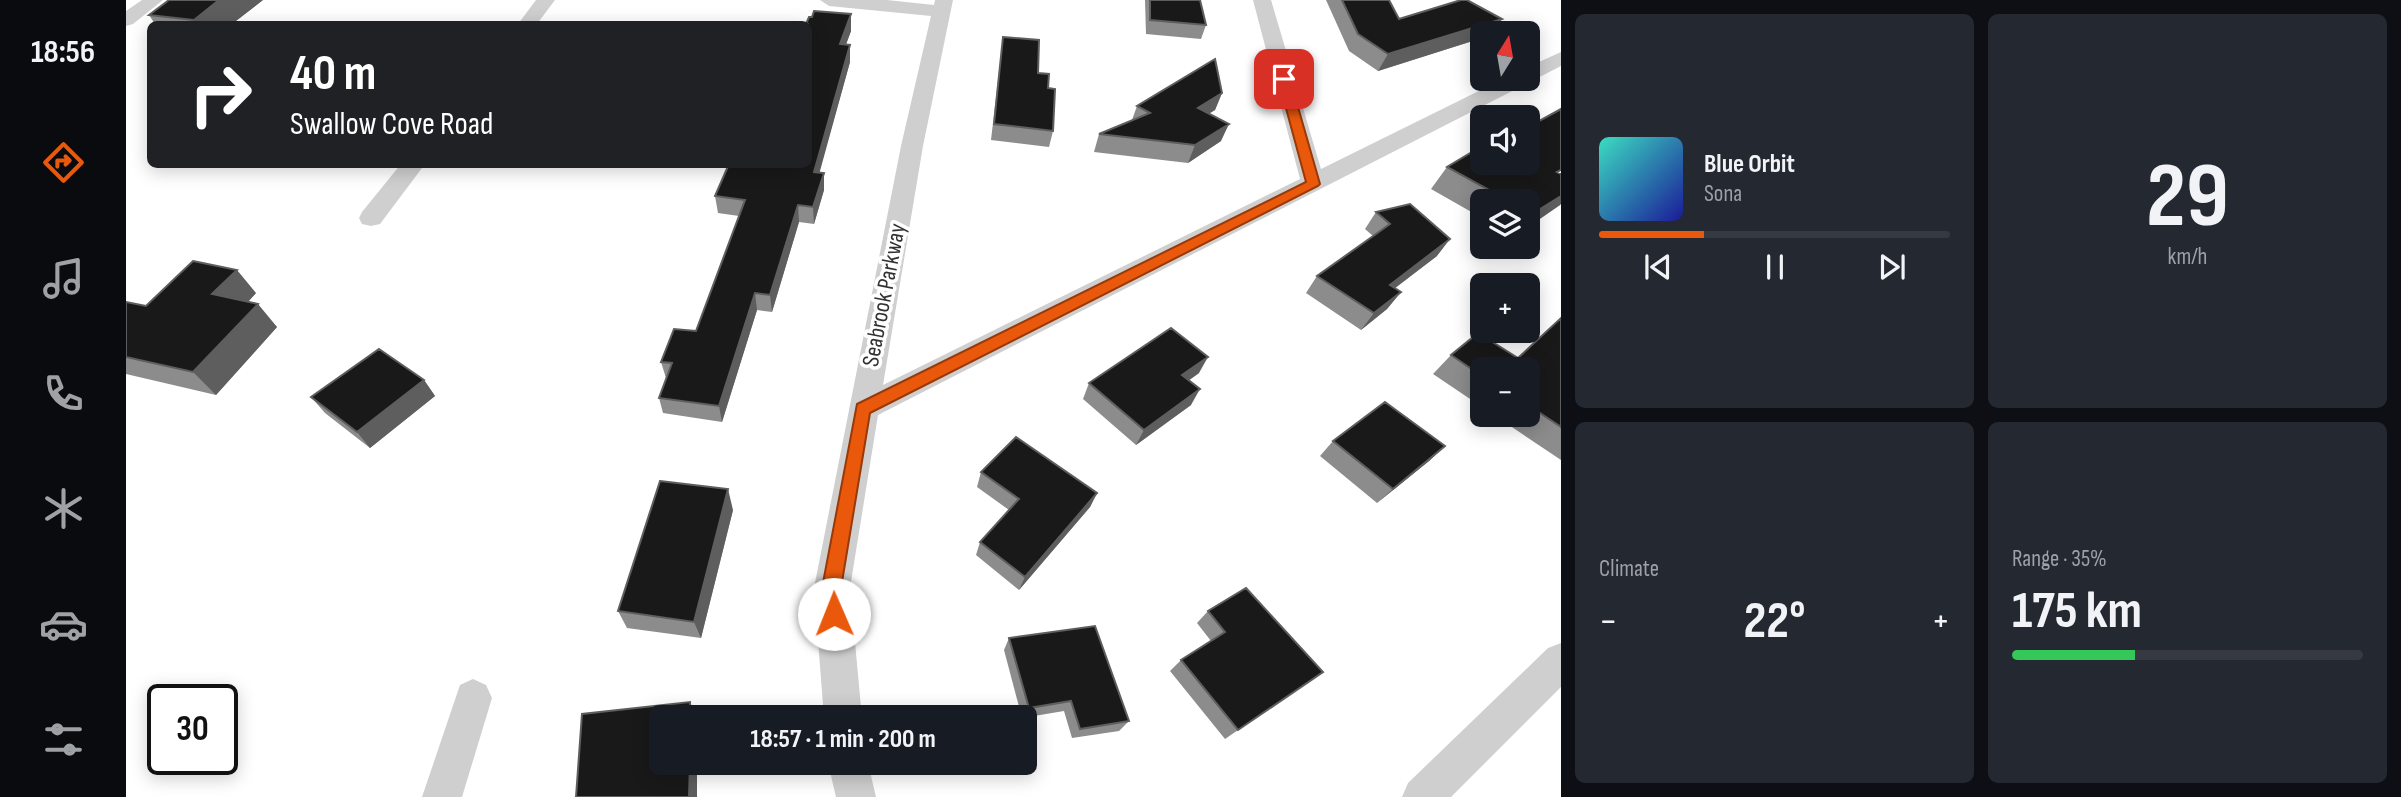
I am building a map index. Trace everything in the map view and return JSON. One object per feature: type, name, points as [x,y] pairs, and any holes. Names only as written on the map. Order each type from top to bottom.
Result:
[{"type":"street","points":[[126,20],[154,0]]},
{"type":"street","points":[[529,21],[546,0]]},
{"type":"street","points":[[829,0],[943,5]]},
{"type":"street","points":[[1262,0],[1313,184]]},
{"type":"street","name":"Seabrook Parkway","points":[[842,705],[832,588],[912,146],[943,5]]},
{"type":"street","points":[[1540,69],[1561,58]]},
{"type":"street","points":[[863,409],[1496,91]]},
{"type":"street","points":[[371,218],[411,168]]},
{"type":"street","points":[[1422,797],[1561,660]]},
{"type":"street","points":[[442,797],[473,698]]},
{"type":"street","points":[[851,775],[856,797]]},
{"type":"building","points":[[169,0],[219,0],[194,20],[149,15]]},
{"type":"building","points":[[1150,0],[1200,0],[1206,25],[1150,20]]},
{"type":"building","points":[[1342,0],[1389,0],[1399,19],[1467,0],[1502,19],[1470,21],[1470,29],[1388,54],[1358,34]]},
{"type":"building","points":[[814,11],[851,14],[840,44],[850,45],[814,172],[824,173],[813,207],[798,205],[770,295],[755,293],[719,406],[659,398],[672,363],[661,362],[674,329],[696,331],[745,200],[715,196],[727,168],[812,168],[812,21],[807,21]]},
{"type":"building","points":[[1003,37],[1039,40],[1038,73],[1049,74],[1048,88],[1055,89],[1053,131],[994,124]]},
{"type":"building","points":[[1215,59],[1222,93],[1198,108],[1229,124],[1195,145],[1099,134],[1150,113],[1137,106]]},
{"type":"building","points":[[1561,109],[1561,170],[1557,172],[1561,174],[1561,196],[1540,209],[1540,189],[1487,189],[1447,167],[1470,153],[1470,175],[1540,175],[1540,120]]},
{"type":"building","points":[[1410,204],[1450,239],[1390,285],[1401,292],[1374,313],[1317,276],[1390,224],[1376,212]]},
{"type":"building","points":[[193,261],[237,270],[212,294],[258,304],[193,372],[126,357],[126,302],[146,306]]},
{"type":"building","points":[[1561,318],[1561,427],[1540,413],[1540,357],[1519,357],[1534,343],[1540,343],[1540,338]]},
{"type":"building","points":[[1171,328],[1208,357],[1182,375],[1200,389],[1144,430],[1089,383]]},
{"type":"building","points":[[1470,340],[1470,343],[1494,343],[1516,357],[1470,357],[1470,368],[1451,355]]},
{"type":"building","points":[[379,349],[424,380],[357,432],[311,397]]},
{"type":"building","points":[[1385,402],[1445,446],[1393,489],[1333,441]]},
{"type":"building","points":[[1016,437],[1097,493],[1025,577],[980,542],[1019,499],[981,472]]},
{"type":"building","points":[[660,481],[728,489],[694,622],[618,611]]},
{"type":"building","points":[[1246,588],[1323,672],[1238,730],[1181,660],[1225,632],[1208,611]]},
{"type":"building","points":[[1095,626],[1129,721],[1080,729],[1071,701],[1037,707],[1028,705],[1009,638]]},
{"type":"building","points":[[690,702],[690,705],[663,705]]},
{"type":"building","points":[[649,707],[649,775],[690,775],[689,797],[576,797],[582,714]]},
{"type":"route","points":[[834,614],[832,588],[863,409],[1313,184],[1284,79]]}]
